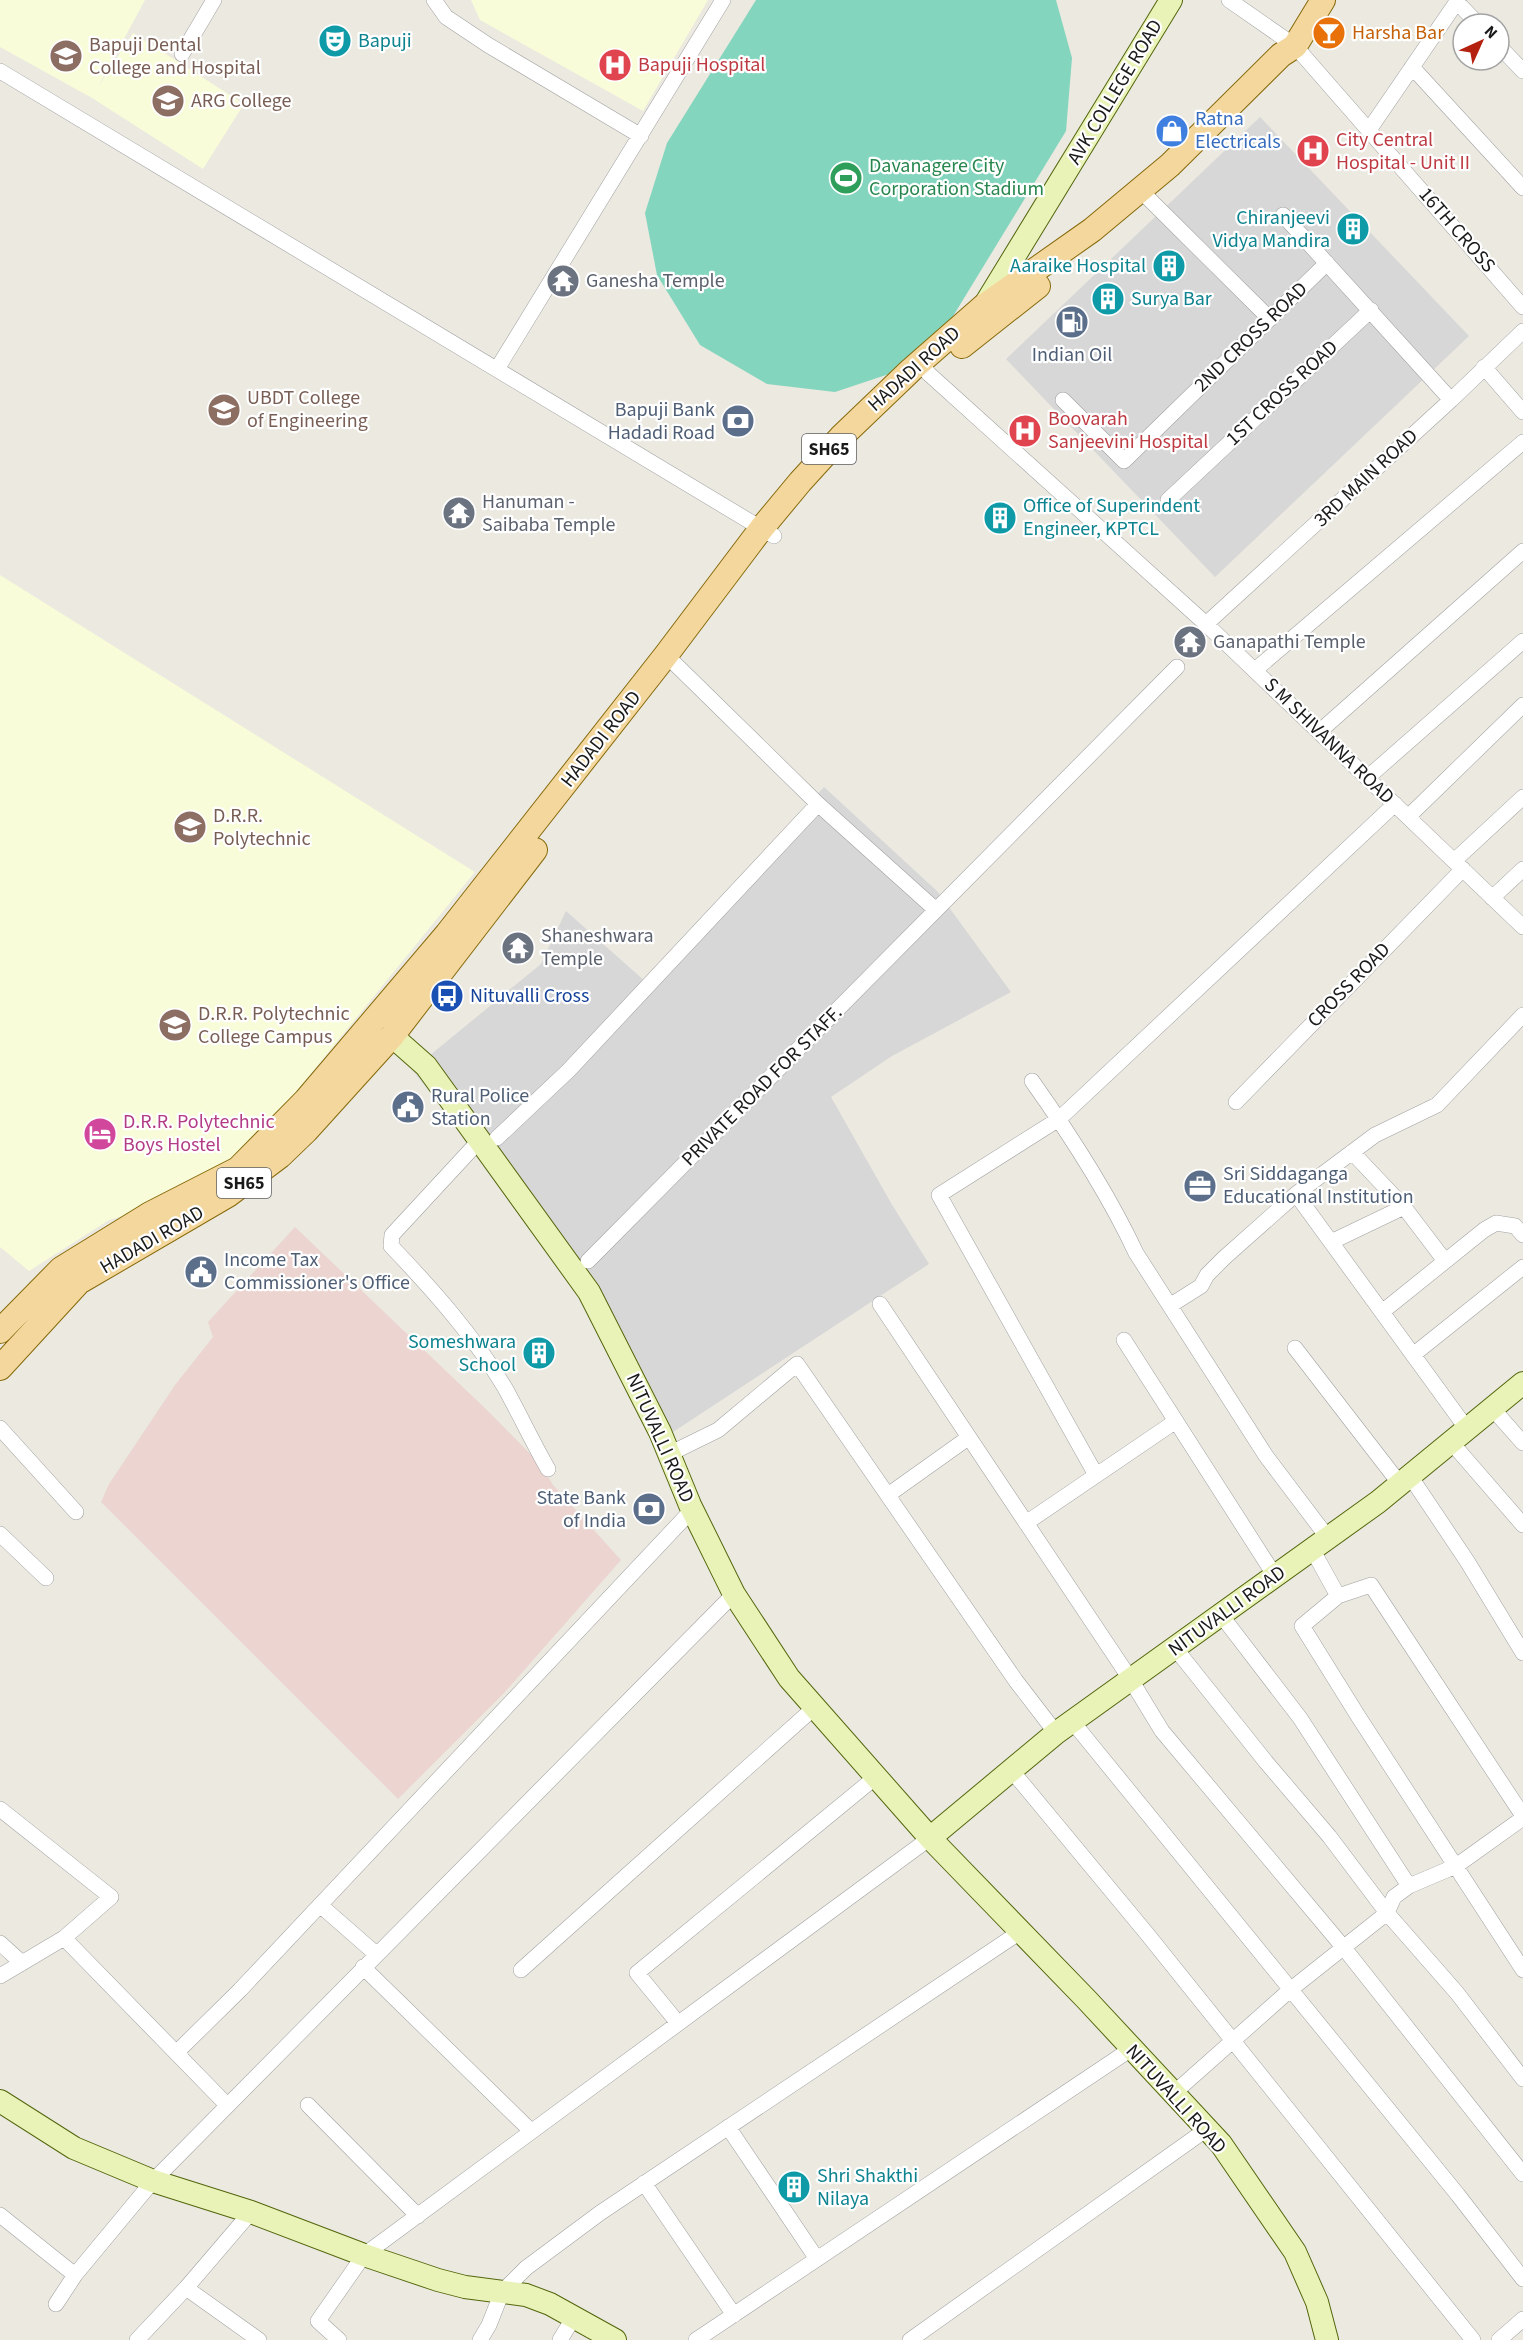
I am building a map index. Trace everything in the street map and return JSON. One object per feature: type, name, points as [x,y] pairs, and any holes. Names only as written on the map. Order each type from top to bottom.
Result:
[{"type":"main road","name":"HADADI ROAD","points":[[0,1368],[79,1282],[228,1195],[280,1155],[306,1131],[392,1036],[453,958],[671,660],[768,532],[800,482],[841,437],[925,368],[984,306],[1036,279],[1092,230],[1145,195],[1170,165],[1281,55],[1295,46],[1323,0]]},
{"type":"main road","points":[[925,368],[981,330],[1036,279]]},
{"type":"main road","name":"HADADI ROAD","points":[[0,1331],[61,1269],[150,1214],[238,1169],[306,1100],[447,934],[671,660]]},
{"type":"street","points":[[182,54],[214,0]]},
{"type":"street","points":[[434,0],[446,17],[488,45],[641,136]]},
{"type":"street","points":[[497,369],[723,0]]},
{"type":"street","name":"AVK COLLEGE ROAD","points":[[984,306],[1171,0]]},
{"type":"street","name":"16TH CROSS","points":[[1229,0],[1295,46],[1523,307]]},
{"type":"street","points":[[1369,130],[1457,1]]},
{"type":"street","points":[[1511,58],[1523,71]]},
{"type":"street","points":[[1412,67],[1523,188]]},
{"type":"street","points":[[0,71],[768,532]]},
{"type":"street","points":[[1145,195],[1270,319]]},
{"type":"street","points":[[1283,215],[1451,400]]},
{"type":"street","points":[[1021,245],[1036,279]]},
{"type":"street","name":"2ND CROSS ROAD","points":[[1063,400],[1124,460],[1327,263]]},
{"type":"street","name":"1ST CROSS ROAD","points":[[1168,500],[1371,310]]},
{"type":"street","name":"3RD MAIN ROAD","points":[[1206,624],[1523,331]]},
{"type":"street","points":[[1484,367],[1523,412]]},
{"type":"street","name":"S M SHIVANNA ROAD","points":[[925,368],[1206,624],[1523,927]]},
{"type":"street","points":[[1255,670],[1523,442]]},
{"type":"street","points":[[1319,732],[1523,551]]},
{"type":"street","points":[[1367,778],[1523,641]]},
{"type":"street","points":[[671,660],[818,804],[936,910]]},
{"type":"street","name":"PRIVATE ROAD FOR STAFF.","points":[[588,1261],[1177,667]]},
{"type":"street","points":[[1408,817],[1523,705]]},
{"type":"street","name":"CROSS ROAD","points":[[1236,1102],[1523,797]]},
{"type":"street","points":[[548,1469],[505,1388],[442,1299],[391,1246],[392,1235],[488,1139],[569,1070],[818,804]]},
{"type":"street","points":[[1096,1475],[939,1195],[1059,1119],[1395,804]]},
{"type":"street","points":[[1492,898],[1523,869]]},
{"type":"street","points":[[1171,1305],[1201,1286],[1207,1275],[1224,1258],[1296,1194],[1375,1135],[1437,1105],[1523,1015]]},
{"type":"street","name":"NITUVALLI ROAD","points":[[392,1036],[426,1066],[488,1139],[533,1213],[589,1292],[660,1432],[692,1510],[734,1594],[789,1678],[930,1838],[1221,2144],[1295,2252],[1317,2302],[1327,2340]]},
{"type":"street","points":[[1032,1081],[1059,1119],[1119,1217],[1136,1253],[1320,1543],[1338,1596]]},
{"type":"street","points":[[1352,1152],[1404,1207],[1445,1261]]},
{"type":"street","points":[[1296,1194],[1413,1355],[1459,1435],[1523,1525]]},
{"type":"street","points":[[1330,1242],[1404,1207]]},
{"type":"street","points":[[1382,1312],[1484,1230],[1496,1223],[1515,1226],[1523,1235]]},
{"type":"street","points":[[1413,1355],[1523,1268]]},
{"type":"street","points":[[880,1304],[1131,1680],[1162,1731],[1344,1948],[1523,2174]]},
{"type":"street","points":[[1124,1340],[1275,1576]]},
{"type":"street","points":[[1295,1348],[1405,1480],[1467,1561],[1523,1653]]},
{"type":"street","points":[[669,1454],[718,1430],[797,1364],[1016,1681],[1064,1727],[1290,1990],[1458,2195],[1523,2279]]},
{"type":"street","name":"NITUVALLI ROAD","points":[[930,1838],[1064,1727],[1405,1480],[1523,1383]]},
{"type":"street","points":[[1492,1408],[1523,1443]]},
{"type":"street","points":[[1026,1523],[1176,1421]]},
{"type":"street","points":[[0,1428],[76,1512]]},
{"type":"street","points":[[888,1495],[969,1438]]},
{"type":"street","points":[[176,2053],[240,1990],[692,1510]]},
{"type":"street","points":[[0,1534],[46,1578]]},
{"type":"street","points":[[1174,2093],[1290,1990],[1387,1913],[1394,1897],[1409,1886],[1456,1866],[1523,1817],[1371,1585],[1338,1596],[1302,1626],[1358,1716],[1456,1866],[1523,1970]]},
{"type":"street","points":[[56,2304],[75,2275],[153,2181],[734,1594]]},
{"type":"street","points":[[1221,1615],[1300,1718],[1409,1886]]},
{"type":"street","points":[[1175,1648],[1266,1762],[1329,1836],[1387,1913],[1457,1994],[1523,2079]]},
{"type":"street","points":[[521,1970],[815,1707]]},
{"type":"street","points":[[1012,1771],[1473,2340]]},
{"type":"street","points":[[678,2023],[637,1973],[877,1776]]},
{"type":"street","points":[[0,1809],[111,1897],[64,1938],[0,1976]]},
{"type":"street","points":[[339,2340],[318,2321],[364,2255],[930,1838]]},
{"type":"street","points":[[320,1905],[376,1954]]},
{"type":"street","points":[[480,2340],[489,2325],[502,2292],[526,2268],[600,2212],[1020,1932]]},
{"type":"street","points":[[64,1938],[227,2105]]},
{"type":"street","points":[[0,1943],[22,1963]]},
{"type":"street","points":[[363,1967],[531,2131]]},
{"type":"street","points":[[696,2340],[1131,2049]]},
{"type":"street","points":[[0,2101],[74,2148],[153,2181],[251,2212],[364,2255],[447,2282],[526,2295],[550,2304],[615,2340]]},
{"type":"street","points":[[308,2105],[418,2216]]},
{"type":"street","points":[[728,2127],[817,2259]]},
{"type":"street","points":[[910,2340],[1207,2129]]},
{"type":"street","points":[[644,2183],[734,2315]]},
{"type":"street","points":[[137,2340],[186,2288],[251,2212]]},
{"type":"street","points":[[0,2215],[75,2275]]},
{"type":"street","points":[[186,2288],[259,2340]]},
{"type":"street","points":[[560,2340],[574,2317]]},
{"type":"street","points":[[1499,2340],[1523,2319]]},
{"type":"shaded area","points":[[0,0],[145,0],[98,87],[133,33],[244,104],[203,169],[92,98],[0,47]]},
{"type":"shaded area","name":"Bapuji Hospital","points":[[471,0],[708,0],[643,111],[480,20]]},
{"type":"shaded area","points":[[1260,117],[1469,336],[1215,577],[1006,359]]},
{"type":"shaded area","name":"D.R.R. Polytechnic College Campus","points":[[0,575],[475,872],[226,1178],[181,1200],[109,1220],[29,1271],[0,1247]]},
{"type":"shaded area","points":[[824,787],[937,891],[1011,992],[892,1056],[831,1097],[891,1203],[929,1264],[673,1432],[604,1321],[470,1141],[412,1070],[541,964],[566,911],[647,983]]},
{"type":"shaded area","points":[[295,1227],[489,1412],[542,1466],[553,1485],[621,1560],[504,1693],[398,1799],[101,1502],[109,1484],[175,1385],[213,1337],[208,1322]]},
{"type":"green space","name":"Davanagere City Corporation Stadium","points":[[756,0],[1056,0],[1072,58],[1066,131],[944,331],[895,372],[835,392],[767,384],[700,345],[657,275],[645,213],[667,143]]},
{"type":"place","name":"Harsha Bar","points":[[1329,33]]},
{"type":"place","name":"Bapuji","points":[[335,41]]},
{"type":"place","name":"Bapuji Dental College and Hospital","points":[[66,56]]},
{"type":"place","name":"Bapuji Hospital","points":[[615,65]]},
{"type":"place","name":"ARG College","points":[[168,101]]},
{"type":"place","name":"Ratna Electricals","points":[[1172,131]]},
{"type":"place","name":"City Central Hospital - Unit II","points":[[1313,151]]},
{"type":"place","name":"Davanagere City Corporation Stadium","points":[[846,178]]},
{"type":"place","name":"Chiranjeevi Vidya Mandira","points":[[1353,229]]},
{"type":"place","name":"Aaraike Hospital","points":[[1169,266]]},
{"type":"place","name":"Ganesha Temple","points":[[563,281]]},
{"type":"place","name":"Surya Bar","points":[[1108,299]]},
{"type":"place","name":"Indian Oil","points":[[1072,322]]},
{"type":"place","name":"UBDT College of Engineering","points":[[224,410]]},
{"type":"place","name":"Bapuji Bank Hadadi Road","points":[[738,421]]},
{"type":"place","name":"Boovarah Sanjeevini Hospital","points":[[1025,431]]},
{"type":"place","name":"Hanuman - Saibaba Temple","points":[[459,513]]},
{"type":"place","name":"Office of Superindent Engineer, KPTCL","points":[[1000,518]]},
{"type":"place","name":"Ganapathi Temple","points":[[1190,642]]},
{"type":"place","name":"D.R.R. Polytechnic","points":[[190,827]]},
{"type":"place","name":"Shaneshwara Temple","points":[[518,948]]},
{"type":"place","name":"Nituvalli Cross","points":[[447,996]]},
{"type":"place","name":"D.R.R. Polytechnic College Campus","points":[[175,1025]]},
{"type":"place","name":"Rural Police Station","points":[[408,1107]]},
{"type":"place","name":"D.R.R. Polytechnic Boys Hostel","points":[[100,1134]]},
{"type":"place","name":"Sri Siddaganga Educational Institution","points":[[1200,1186]]},
{"type":"place","name":"Income Tax Commissioner's Office","points":[[201,1272]]},
{"type":"place","name":"Someshwara School","points":[[539,1353]]},
{"type":"place","name":"State Bank of India","points":[[649,1509]]},
{"type":"place","name":"Shri Shakthi Nilaya","points":[[794,2187]]}]
